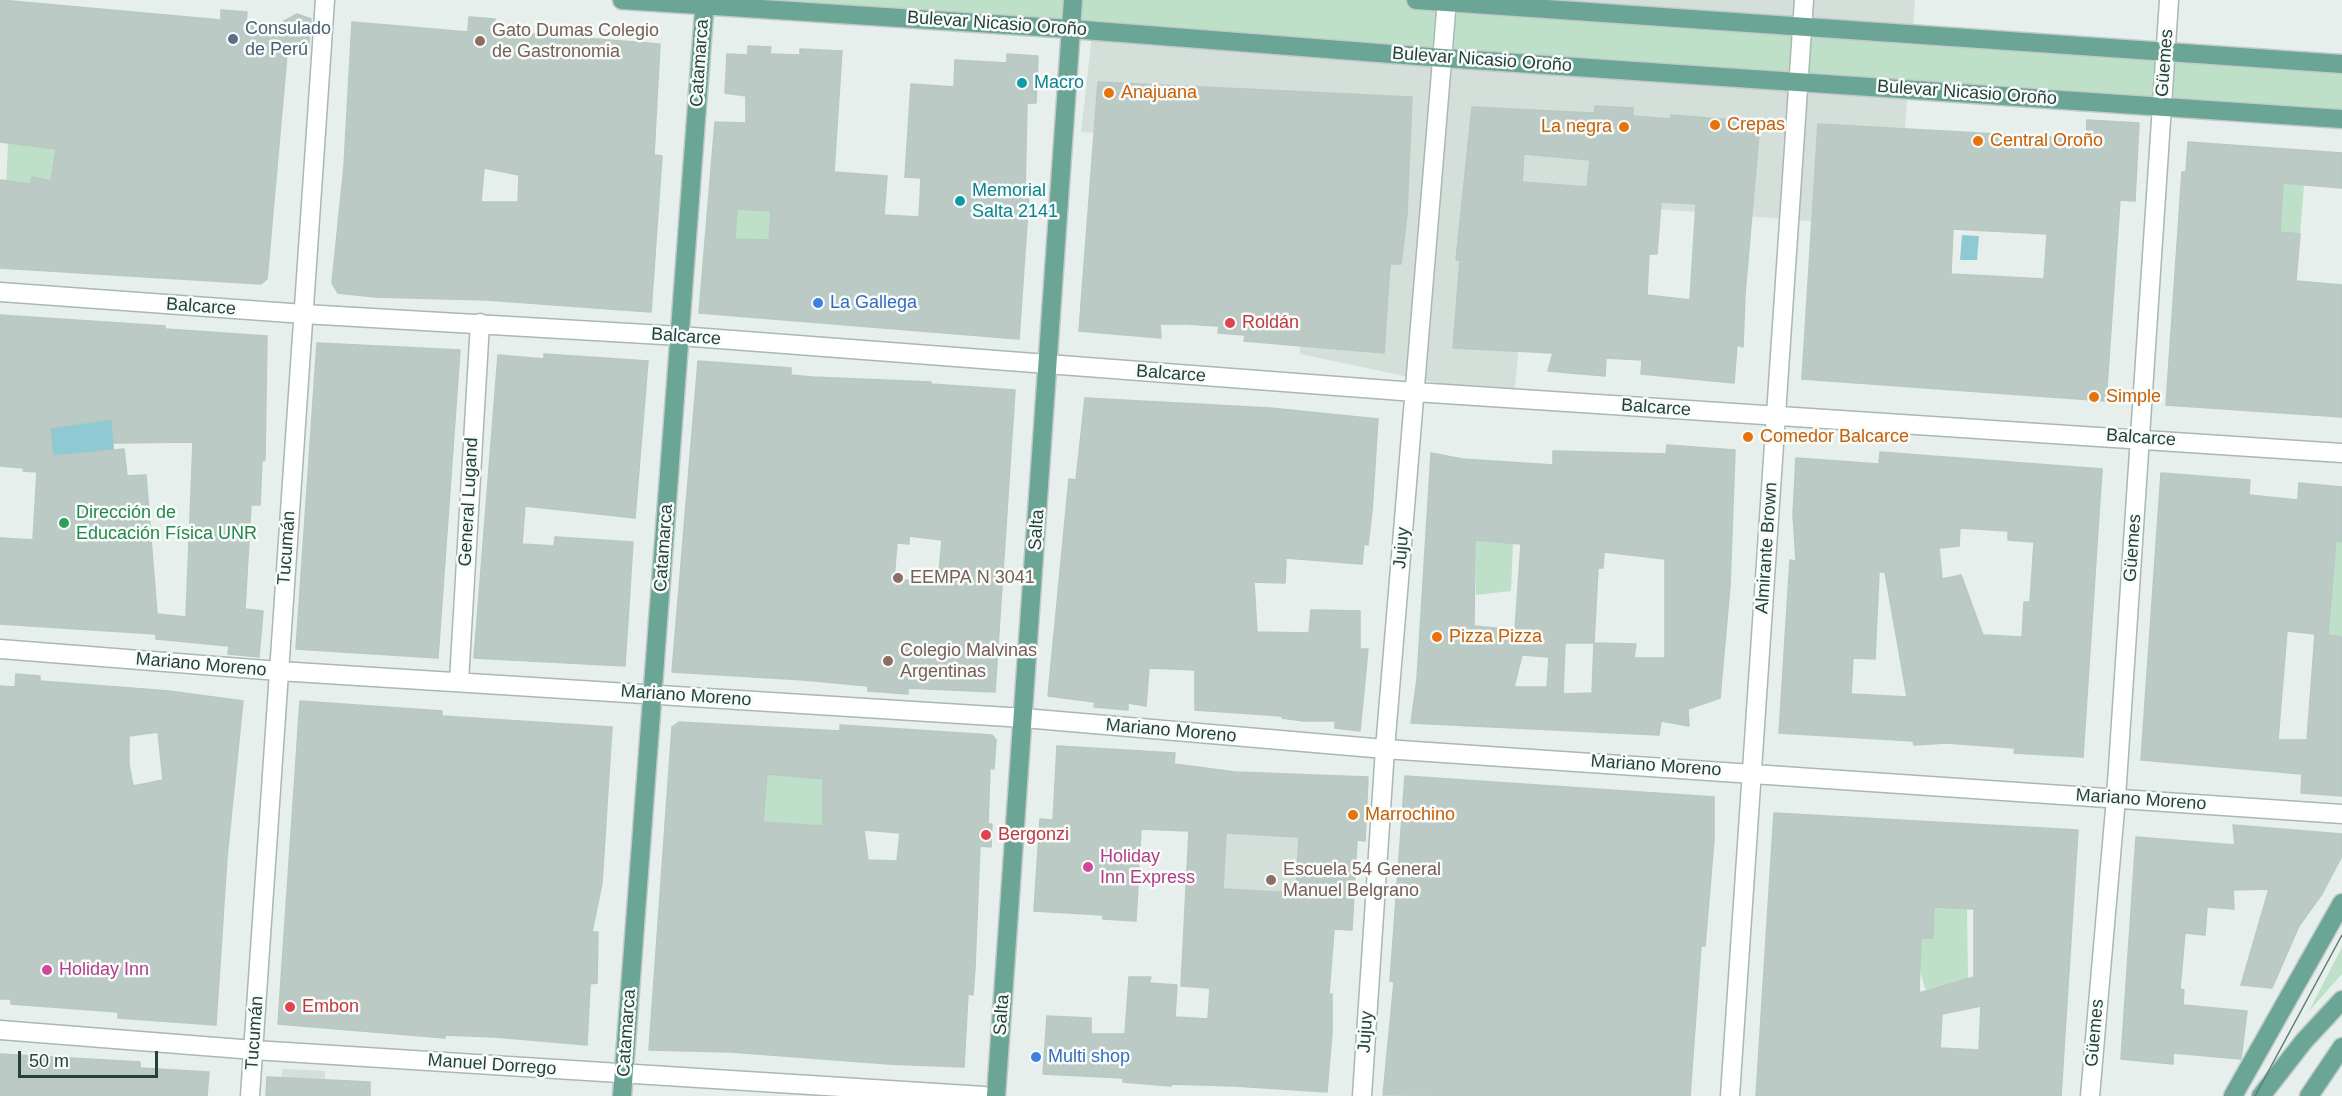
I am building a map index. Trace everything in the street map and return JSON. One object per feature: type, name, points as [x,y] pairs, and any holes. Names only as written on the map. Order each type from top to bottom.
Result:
[{"type":"main road","name":"Bulevar Nicasio Oroño","points":[[622,0],[705,3],[1443,58],[2342,119]]},
{"type":"main road","name":"Salta","points":[[996,1096],[1073,0]]},
{"type":"main road","points":[[1416,0],[2342,64]]},
{"type":"main road","name":"Catamarca","points":[[622,1096],[705,3]]},
{"type":"main road","points":[[2233,1096],[2342,903]]},
{"type":"main road","points":[[2261,1096],[2304,1041],[2342,1000]]},
{"type":"main road","points":[[2309,1096],[2327,1066],[2342,1047]]},
{"type":"street","name":"Tucumán","points":[[250,1096],[325,0]]},
{"type":"street","name":"Almirante Brown","points":[[1730,1096],[1804,0]]},
{"type":"street","name":"Güemes","points":[[2090,1096],[2116,798],[2169,0]]},
{"type":"street","name":"Jujuy","points":[[1362,1096],[1385,749],[1447,1]]},
{"type":"street","name":"Balcarce","points":[[0,292],[304,315],[480,323],[680,336],[1415,392],[2342,453]]},
{"type":"street","name":"General Lugand","points":[[459,681],[480,323]]},
{"type":"street","name":"Mariano Moreno","points":[[0,649],[279,671],[1024,717],[1385,749],[1752,772],[2342,814]]},
{"type":"street","name":"Manuel Dorrego","points":[[0,1030],[254,1050],[984,1096]]},
{"type":"shaded area","points":[[1096,0],[1915,0],[1897,228],[1532,199],[1514,399],[1300,354],[1312,145],[1081,132]]},
{"type":"shaded area","name":"Escuela 54 General Manuel Belgrano","points":[[1189,831],[1357,840],[1352,930],[1184,920]]},
{"type":"shaded area","points":[[282,1069],[325,1071],[325,1081],[370,1082],[369,1096],[281,1096]]},
{"type":"green space","points":[[622,0],[1416,0],[2342,64],[2342,119]]},
{"type":"green space","points":[[8,143],[56,149],[51,181],[32,177],[30,190],[6,188]]},
{"type":"green space","points":[[2283,183],[2304,185],[2300,234],[2278,232]]},
{"type":"green space","points":[[737,209],[771,211],[769,240],[735,239]]},
{"type":"green space","points":[[1475,540],[1513,543],[1511,591],[1476,595]]},
{"type":"green space","points":[[2336,541],[2342,542],[2342,637],[2328,635]]},
{"type":"green space","points":[[767,774],[823,779],[823,826],[763,822]]},
{"type":"green space","points":[[1934,907],[1967,908],[1968,979],[1926,990],[1913,937],[1933,938]]},
{"type":"green space","points":[[2342,947],[2342,974],[2309,1011]]},
{"type":"water","points":[[1962,235],[1979,236],[1977,260],[1960,260]]},
{"type":"water","points":[[112,419],[114,450],[53,456],[50,428]]},
{"type":"building","points":[[0,0],[221,20],[221,10],[247,12],[246,23],[277,25],[297,14],[311,19],[308,53],[288,43],[267,279],[261,284],[0,268],[0,180],[31,184],[32,177],[51,181],[56,149],[0,142]]},
{"type":"building","points":[[469,17],[495,19],[494,31],[660,44],[654,155],[662,156],[651,312],[487,300],[375,297],[338,293],[332,283],[344,166],[352,22],[468,32]],"holes":[[[484,168],[519,175],[518,202],[481,202]]]},
{"type":"building","points":[[748,46],[771,47],[770,54],[800,55],[800,49],[842,51],[834,172],[887,176],[884,215],[919,217],[921,178],[905,177],[911,84],[954,87],[955,60],[1007,63],[1007,54],[1038,56],[1036,103],[1027,103],[1025,195],[1029,195],[1019,339],[699,313],[715,122],[746,123],[746,96],[725,93],[727,54],[748,55]],"holes":[[[737,209],[771,211],[769,240],[735,239]]]},
{"type":"building","points":[[1098,82],[1412,97],[1407,214],[1401,264],[1390,264],[1384,353],[1244,341],[1245,335],[1218,333],[1219,326],[1160,324],[1161,338],[1079,331]]},
{"type":"building","points":[[1595,106],[1633,108],[1633,116],[1671,119],[1671,115],[1760,122],[1745,294],[1743,347],[1737,345],[1734,383],[1641,374],[1642,360],[1606,358],[1605,376],[1548,371],[1553,353],[1453,348],[1460,260],[1456,260],[1472,107],[1594,113]],"holes":[[[1524,154],[1590,160],[1587,187],[1522,182]],[[1661,202],[1696,204],[1690,300],[1647,295],[1649,254],[1657,254]]]},
{"type":"building","points":[[2087,120],[2139,123],[2135,201],[2120,200],[2106,401],[1802,379],[1818,124],[2086,139]],"holes":[[[1953,229],[2047,234],[2044,279],[1951,274]]]},
{"type":"building","points":[[2188,142],[2342,153],[2342,188],[2283,183],[2280,232],[2300,234],[2296,281],[2342,285],[2342,417],[2166,405],[2182,172],[2186,172]]},
{"type":"building","points":[[0,315],[165,326],[165,329],[267,336],[265,460],[262,461],[260,505],[251,505],[245,609],[263,611],[259,657],[228,654],[229,646],[156,639],[156,634],[0,624],[0,538],[33,540],[37,472],[23,471],[24,468],[0,466]],"holes":[[[112,419],[114,443],[193,442],[186,617],[157,614],[146,475],[127,476],[124,449],[53,456],[50,428]]]},
{"type":"building","points":[[317,343],[460,350],[438,658],[296,649]]},
{"type":"building","points":[[544,354],[648,361],[635,518],[525,506],[522,544],[554,546],[555,537],[633,542],[625,666],[474,658],[498,355],[544,359]]},
{"type":"building","points":[[698,361],[791,368],[791,375],[812,377],[931,382],[931,384],[1015,390],[995,692],[908,688],[908,694],[868,691],[868,686],[804,680],[672,672]],"holes":[[[909,536],[942,540],[938,583],[894,579],[897,543],[909,544]]]},
{"type":"building","points":[[1085,398],[1270,408],[1378,419],[1372,511],[1368,545],[1364,544],[1362,564],[1286,558],[1285,583],[1254,582],[1257,632],[1309,633],[1311,610],[1360,611],[1360,649],[1368,649],[1360,731],[1335,728],[1335,721],[1303,721],[1282,718],[1282,716],[1195,710],[1195,670],[1149,668],[1146,706],[1128,703],[1128,710],[1094,707],[1095,702],[1048,696],[1069,479],[1076,480]]},
{"type":"building","points":[[1667,445],[1735,450],[1730,586],[1720,698],[1688,709],[1689,726],[1661,721],[1659,735],[1411,723],[1417,679],[1431,453],[1462,459],[1553,465],[1553,451],[1666,454]],"holes":[[[1475,540],[1521,544],[1515,630],[1474,626]],[[1604,552],[1665,559],[1665,658],[1634,658],[1636,644],[1594,643],[1598,568],[1603,568]],[[1565,643],[1594,643],[1592,693],[1563,694]],[[1522,655],[1549,657],[1547,687],[1514,687]]]},
{"type":"building","points":[[1880,452],[2102,469],[2083,757],[2014,753],[2015,748],[1946,743],[1914,745],[1913,741],[1779,733],[1790,560],[1796,561],[1793,515],[1796,458],[1879,464]],"holes":[[[1960,528],[2008,531],[2008,540],[2034,542],[2030,602],[2024,602],[2022,637],[1983,635],[1961,575],[1942,579],[1939,548],[1959,546]],[[1879,572],[1885,572],[1907,697],[1851,694],[1853,658],[1875,659]]]},
{"type":"building","points":[[2161,473],[2250,480],[2249,495],[2298,500],[2299,483],[2342,487],[2342,542],[2336,541],[2328,635],[2342,637],[2342,796],[2301,793],[2302,774],[2141,760]],"holes":[[[2287,631],[2315,634],[2307,740],[2278,740]]]},
{"type":"building","points":[[16,674],[40,676],[40,681],[169,691],[243,701],[227,857],[216,1025],[118,1018],[118,1012],[11,1004],[11,999],[0,999],[0,686],[15,687]],"holes":[[[158,732],[163,780],[133,786],[129,765],[129,736]]]},
{"type":"building","points":[[300,701],[442,711],[442,716],[612,727],[602,883],[592,932],[598,932],[597,983],[590,984],[587,1045],[495,1037],[445,1035],[445,1038],[278,1024]]},
{"type":"building","points":[[679,722],[840,731],[840,725],[992,735],[996,740],[994,769],[990,768],[988,824],[992,824],[991,847],[980,846],[973,995],[968,994],[964,1067],[889,1064],[731,1052],[649,1050],[672,727]],"holes":[[[767,774],[823,779],[823,826],[763,822]],[[864,830],[900,833],[897,861],[868,860]]]},
{"type":"building","points":[[1057,746],[1175,753],[1174,764],[1235,772],[1368,777],[1365,841],[1357,840],[1352,930],[1334,929],[1329,994],[1332,994],[1332,1033],[1327,1092],[1235,1086],[1171,1084],[1171,1086],[1123,1082],[1123,1078],[1043,1074],[1047,1016],[1091,1018],[1091,1034],[1125,1034],[1129,977],[1151,977],[1149,983],[1177,985],[1175,1017],[1208,1019],[1210,988],[1181,986],[1189,831],[1141,829],[1136,921],[1103,919],[1103,915],[1034,911],[1040,819],[1053,820]],"holes":[[[1226,833],[1299,837],[1296,893],[1223,889]]]},
{"type":"building","points":[[1405,776],[1714,797],[1714,840],[1705,946],[1701,946],[1690,1096],[1383,1095],[1394,982],[1390,981]]},
{"type":"building","points":[[1774,813],[2078,830],[2061,1096],[1756,1096]],"holes":[[[1934,907],[1974,909],[1974,977],[1919,993],[1921,938],[1933,938]],[[1981,1006],[1979,1050],[1940,1048],[1942,1014]]]},
{"type":"building","points":[[2233,825],[2342,834],[2342,856],[2322,894],[2299,926],[2272,988],[2241,985],[2269,889],[2233,890],[2234,909],[2207,907],[2205,935],[2185,933],[2180,989],[2184,990],[2183,1005],[2247,1011],[2241,1059],[2173,1053],[2173,1064],[2121,1059],[2136,837],[2235,845]]},
{"type":"building","points":[[0,1054],[140,1062],[140,1068],[209,1072],[207,1096],[0,1096]]},
{"type":"building","points":[[267,1077],[370,1082],[370,1096],[266,1096]]},
{"type":"tram line","points":[[2255,1096],[2342,935]]},
{"type":"place","name":"Consulado de Perú","points":[[233,39]]},
{"type":"place","name":"Gato Dumas Colegio de Gastronomia","points":[[480,41]]},
{"type":"place","name":"Macro","points":[[1022,83]]},
{"type":"place","name":"Anajuana","points":[[1109,93]]},
{"type":"place","name":"Crepas","points":[[1715,125]]},
{"type":"place","name":"La negra","points":[[1624,127]]},
{"type":"place","name":"Central Oroño","points":[[1978,141]]},
{"type":"place","name":"Memorial Salta 2141","points":[[960,201]]},
{"type":"place","name":"La Gallega","points":[[818,303]]},
{"type":"place","name":"Roldán","points":[[1230,323]]},
{"type":"place","name":"Simple","points":[[2094,397]]},
{"type":"place","name":"Comedor Balcarce","points":[[1748,437]]},
{"type":"place","name":"Dirección de Educación Física UNR","points":[[64,523]]},
{"type":"place","name":"EEMPA N 3041","points":[[898,578]]},
{"type":"place","name":"Pizza Pizza","points":[[1437,637]]},
{"type":"place","name":"Colegio Malvinas Argentinas","points":[[888,661]]},
{"type":"place","name":"Marrochino","points":[[1353,815]]},
{"type":"place","name":"Bergonzi","points":[[986,835]]},
{"type":"place","name":"Holiday Inn Express","points":[[1088,867]]},
{"type":"place","name":"Escuela 54 General Manuel Belgrano","points":[[1271,880]]},
{"type":"place","name":"Holiday Inn","points":[[47,970]]},
{"type":"place","name":"Embon","points":[[290,1007]]},
{"type":"place","name":"Multi shop","points":[[1036,1057]]}]
